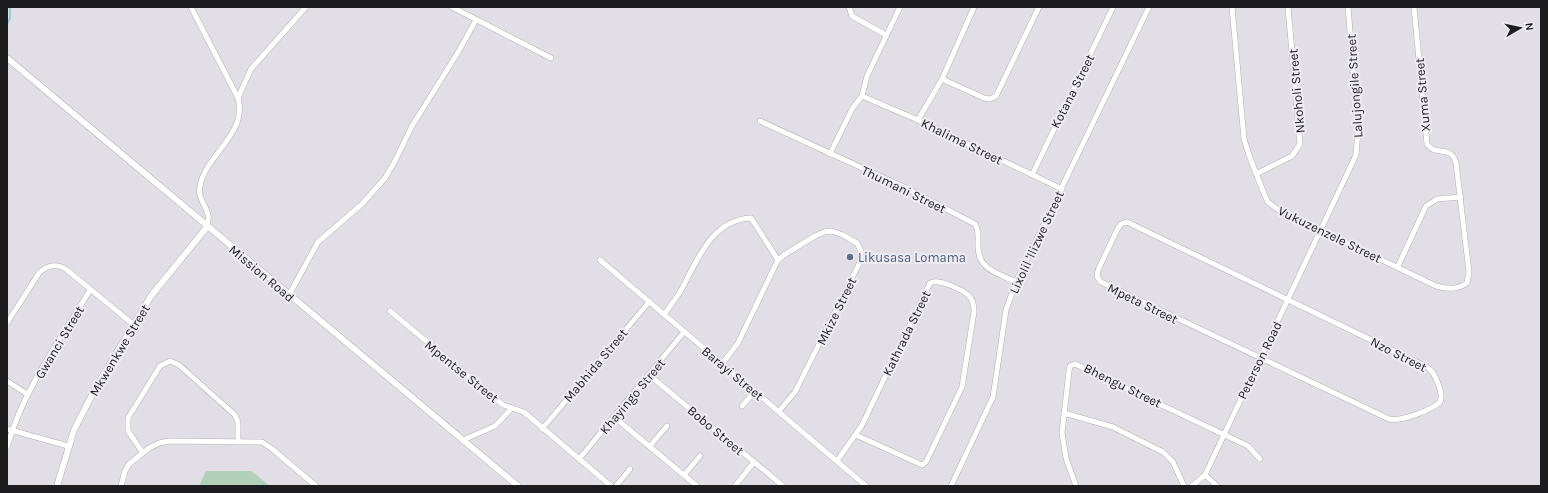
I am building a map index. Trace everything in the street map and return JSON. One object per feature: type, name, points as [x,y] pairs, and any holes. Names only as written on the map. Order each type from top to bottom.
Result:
[{"type":"street","points":[[191,7],[238,98],[240,115],[233,134],[207,171],[200,186],[201,202],[209,216],[207,227]]},
{"type":"street","points":[[238,98],[251,69],[306,7]]},
{"type":"street","points":[[452,7],[551,58]]},
{"type":"street","points":[[849,7],[852,16],[886,35]]},
{"type":"street","points":[[830,154],[852,109],[862,96],[867,76],[900,7]]},
{"type":"street","points":[[918,120],[942,79],[974,7]]},
{"type":"street","points":[[942,79],[984,98],[990,99],[996,96],[1039,7]]},
{"type":"street","name":"Kotana Street","points":[[1032,175],[1113,7]]},
{"type":"street","name":"Lixolil 'Ilizwe Street","points":[[951,486],[993,397],[1006,310],[1016,282],[1149,7]]},
{"type":"street","name":"Vukuzenzele Street","points":[[1232,7],[1244,139],[1265,196],[1273,206],[1398,266],[1436,286],[1444,288],[1459,287],[1467,283]]},
{"type":"street","name":"Nkoholi Street","points":[[1256,174],[1292,156],[1300,144],[1288,7]]},
{"type":"street","name":"Lalujongile Street","points":[[1322,230],[1353,162],[1358,145],[1348,7]]},
{"type":"street","name":"Xuma Street","points":[[1414,7],[1426,139],[1430,148],[1450,152],[1454,156],[1461,197],[1468,265],[1467,283]]},
{"type":"street","points":[[289,295],[318,242],[362,204],[384,178],[397,157],[412,126],[476,20]]},
{"type":"street","name":"Mission Road","points":[[7,58],[518,486]]},
{"type":"street","name":"Khalima Street","points":[[862,96],[918,120],[1062,189]]},
{"type":"street","name":"Thumani Street","points":[[760,121],[804,139],[830,154],[908,189],[975,224],[978,230],[978,253],[985,267],[1016,282]]},
{"type":"street","points":[[1398,266],[1426,206],[1437,199],[1461,197]]},
{"type":"street","points":[[664,315],[679,293],[710,238],[716,232],[732,223],[751,218],[778,260],[740,338],[722,364]]},
{"type":"street","name":"Mpeta Street","points":[[1260,359],[1101,282],[1097,277],[1098,270],[1118,228],[1121,224],[1127,222],[1288,299]]},
{"type":"street","name":"Mkwenkwe Street","points":[[57,486],[68,446],[83,411],[160,283],[207,227]]},
{"type":"street","name":"Peterson Road","points":[[1192,486],[1205,475],[1322,230]]},
{"type":"street","name":"Mkize Street","points":[[778,260],[815,236],[828,231],[836,232],[854,240],[861,251],[860,262],[808,368],[792,396],[779,411]]},
{"type":"street","name":"Barayi Street","points":[[600,260],[866,486]]},
{"type":"street","name":"Gwanci Street","points":[[7,323],[39,273],[47,267],[56,265],[63,266],[90,290],[134,325]]},
{"type":"street","name":"Kathrada Street","points":[[837,461],[856,435],[930,283],[936,281],[969,295],[973,302],[974,312],[962,387],[926,462],[922,465],[856,435]]},
{"type":"street","name":"Gwanci Street","points":[[7,447],[9,429],[27,394],[90,290]]},
{"type":"street","name":"Nzo Street","points":[[1260,359],[1389,419],[1397,420],[1436,406],[1440,402],[1441,394],[1430,368],[1288,299]]},
{"type":"street","name":"Mabhida Street","points":[[542,429],[649,302]]},
{"type":"street","name":"Mpentse Street","points":[[390,311],[503,405],[524,412],[542,429],[611,486]]},
{"type":"street","name":"Khayingo Street","points":[[579,459],[684,332]]},
{"type":"street","points":[[143,453],[128,431],[128,418],[160,366],[170,361],[179,366],[235,415],[238,422],[238,442]]},
{"type":"street","name":"Bhengu Street","points":[[1076,486],[1064,451],[1062,433],[1069,370],[1070,366],[1075,364],[1224,434],[1251,448],[1260,459]]},
{"type":"street","name":"Bobo Street","points":[[649,375],[783,486]]},
{"type":"street","name":"Gwanci Street","points":[[7,381],[27,394]]},
{"type":"street","points":[[742,406],[755,391]]},
{"type":"street","points":[[463,440],[495,426],[512,408]]},
{"type":"street","points":[[1064,413],[1113,427],[1163,452],[1173,462],[1184,486]]},
{"type":"street","points":[[614,417],[697,486]]},
{"type":"street","points":[[650,446],[667,426]]},
{"type":"street","points":[[9,429],[68,446]]},
{"type":"street","points":[[121,486],[126,468],[153,446],[164,442],[258,441],[266,444],[316,486]]},
{"type":"street","points":[[684,475],[700,456]]},
{"type":"street","points":[[734,486],[754,462]]},
{"type":"street","points":[[616,486],[630,469]]},
{"type":"street","points":[[1205,475],[1217,486]]},
{"type":"street","points":[[854,486],[860,481]]},
{"type":"green space","points":[[206,471],[251,471],[270,486],[199,486]]},
{"type":"waterway","points":[[7,24],[10,18],[10,7]]},
{"type":"place","name":"Likusasa Lomama","points":[[850,257]]}]
